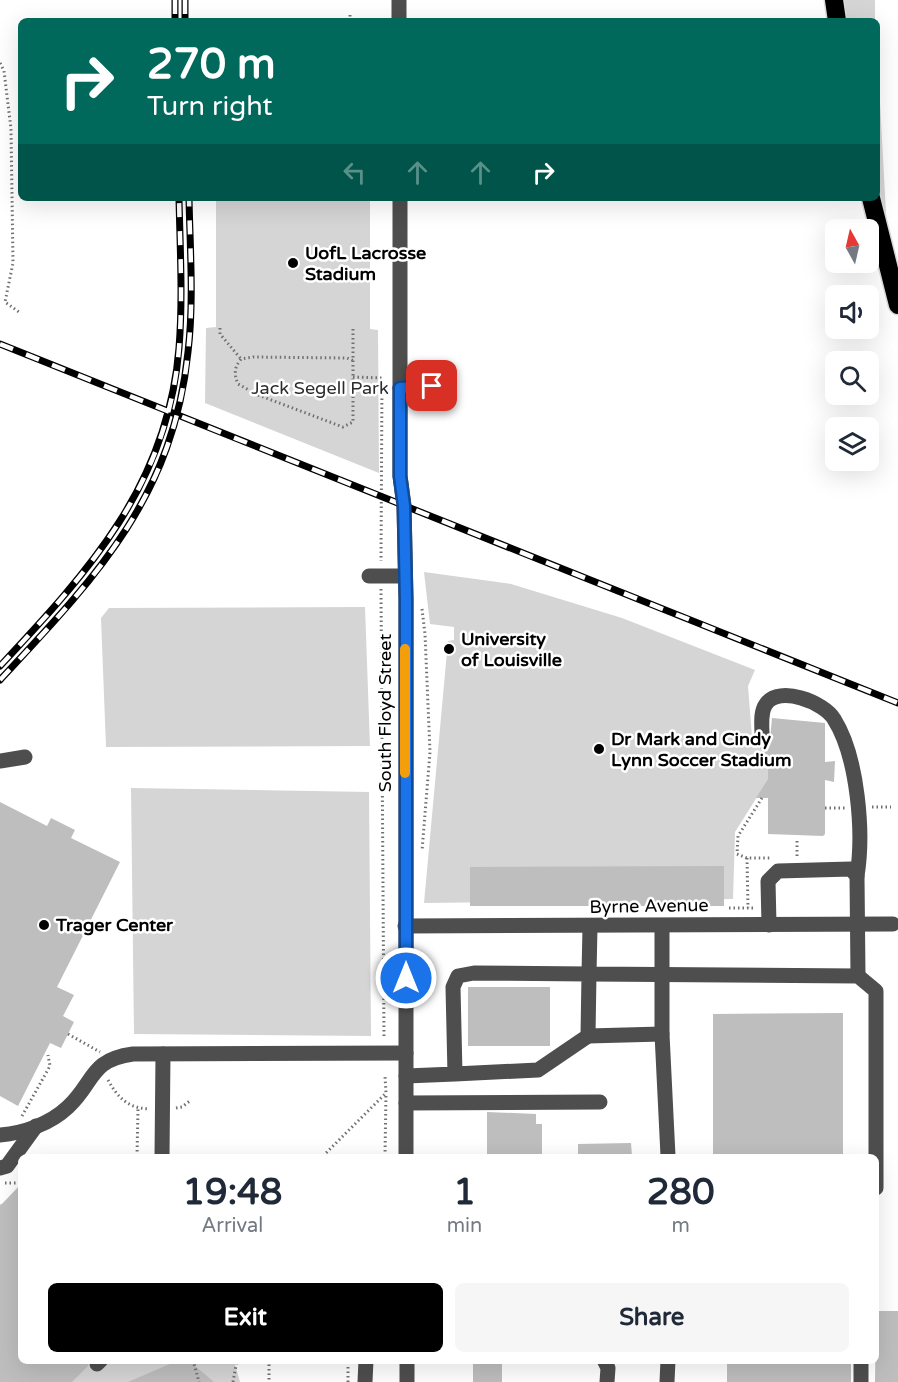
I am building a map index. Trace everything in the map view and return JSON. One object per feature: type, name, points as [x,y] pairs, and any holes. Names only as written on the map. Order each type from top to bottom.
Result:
[{"type":"highway","points":[[834,0],[837,18]]},
{"type":"highway","points":[[872,201],[898,305]]},
{"type":"street","points":[[399,0],[399,18]]},
{"type":"street","name":"South Floyd Street","points":[[400,201],[400,476],[404,506],[405,576],[406,1154]]},
{"type":"street","points":[[400,388],[448,386]]},
{"type":"street","points":[[375,576],[405,576]]},
{"type":"street","points":[[762,735],[762,714],[766,703],[776,697],[810,699],[828,709],[836,720],[859,808],[861,850],[857,876],[858,976]]},
{"type":"street","points":[[0,761],[25,758]]},
{"type":"street","points":[[769,925],[768,881],[778,871],[845,868],[855,872],[857,876]]},
{"type":"street","name":"Byrne Avenue","points":[[405,926],[893,924]]},
{"type":"street","points":[[662,926],[662,1034],[668,1154]]},
{"type":"street","points":[[588,1036],[590,927]]},
{"type":"street","points":[[455,1074],[453,987],[458,976],[474,973],[858,976],[876,991],[876,1154]]},
{"type":"street","points":[[406,1076],[538,1070],[588,1036],[662,1034]]},
{"type":"street","points":[[6,1134],[36,1126],[69,1107],[92,1074],[105,1062],[115,1057],[133,1054],[406,1053]]},
{"type":"street","points":[[162,1154],[163,1054]]},
{"type":"street","points":[[406,1103],[600,1102]]},
{"type":"street","points":[[0,1168],[7,1166],[36,1126]]},
{"type":"street","points":[[365,1382],[366,1364]]},
{"type":"street","points":[[407,1364],[407,1382]]},
{"type":"street","points":[[606,1364],[607,1382]]},
{"type":"street","points":[[667,1382],[668,1364]]},
{"type":"street","points":[[861,1364],[861,1382]]},
{"type":"path","points":[[350,13],[350,18]]},
{"type":"path","points":[[0,63],[8,98],[12,162],[13,263],[5,302],[20,312]]},
{"type":"path","points":[[12,162],[18,162]]},
{"type":"path","points":[[220,328],[220,334],[241,359]]},
{"type":"path","points":[[241,359],[234,375],[238,384],[258,395],[343,427],[353,422],[353,329]]},
{"type":"path","points":[[241,359],[329,358],[354,361]]},
{"type":"path","points":[[353,377],[381,378],[375,576],[384,1039]]},
{"type":"path","points":[[420,599],[426,634],[430,752],[422,858]]},
{"type":"path","points":[[748,908],[747,858],[737,854],[738,836],[762,798]]},
{"type":"path","points":[[797,841],[797,858]]},
{"type":"path","points":[[6,1134],[50,1066],[48,1055]]},
{"type":"path","points":[[385,1076],[385,1154]]},
{"type":"path","points":[[325,1154],[386,1093]]},
{"type":"path","points":[[182,1107],[191,1100]]},
{"type":"path","points":[[137,1154],[138,1108]]},
{"type":"path","points":[[0,1183],[18,1183]]},
{"type":"path","points":[[194,1364],[199,1382]]},
{"type":"path","points":[[233,1382],[236,1364]]},
{"type":"path","points":[[269,1364],[269,1382]]},
{"type":"path","points":[[348,1364],[348,1382]]},
{"type":"green space","points":[[840,0],[875,0],[875,18],[843,18]]},
{"type":"green space","points":[[880,102],[886,213],[891,256],[879,201]]},
{"type":"green space","name":"Jack Segell Park","points":[[216,201],[370,201],[370,329],[378,330],[379,473],[205,403],[206,328],[216,327]]},
{"type":"green space","name":"Dr Mark and Cindy Lynn Soccer Stadium","points":[[424,572],[511,584],[622,618],[755,670],[748,686],[752,737],[774,770],[735,832],[733,899],[424,903],[448,641],[454,640],[454,627],[430,624]]},
{"type":"green space","points":[[365,607],[370,746],[106,747],[101,618],[109,608]]},
{"type":"green space","points":[[131,788],[369,792],[371,1036],[134,1034]]},
{"type":"green space","points":[[0,1204],[2,1204],[18,1335],[18,1364],[235,1364],[240,1382],[0,1382]]},
{"type":"building","points":[[772,718],[825,723],[825,762],[835,761],[834,782],[825,780],[825,834],[823,836],[768,834],[768,798],[756,798],[768,779],[768,761],[755,741],[763,745],[770,740]]},
{"type":"building","name":"Trager Center","points":[[0,802],[47,826],[51,818],[75,830],[71,838],[120,862],[57,987],[74,995],[63,1016],[74,1022],[61,1048],[50,1043],[18,1106],[0,1096]]},
{"type":"building","points":[[724,866],[724,906],[470,906],[470,867]]},
{"type":"building","points":[[468,987],[550,987],[550,1046],[468,1046]]},
{"type":"building","points":[[843,1013],[843,1154],[713,1154],[713,1014]]},
{"type":"building","points":[[487,1112],[536,1114],[536,1124],[542,1124],[542,1154],[487,1154]]},
{"type":"building","points":[[631,1143],[632,1154],[578,1154],[578,1144]]},
{"type":"building","points":[[18,1187],[18,1364],[88,1364],[72,1382],[0,1382],[0,1206]]},
{"type":"building","points":[[879,1311],[898,1311],[898,1382],[875,1382],[875,1364],[879,1364]]},
{"type":"building","points":[[170,1364],[193,1364],[214,1382],[128,1382]]},
{"type":"building","points":[[473,1364],[502,1364],[502,1382],[473,1382]]},
{"type":"building","points":[[727,1364],[851,1364],[851,1382],[727,1382]]},
{"type":"railway","points":[[175,0],[175,18]]},
{"type":"railway","points":[[185,0],[185,18]]},
{"type":"railway","points":[[0,666],[64,596],[93,560],[119,523],[141,484],[159,442],[172,397],[179,348],[181,292],[179,201]]},
{"type":"railway","points":[[0,680],[97,570],[124,532],[147,493],[166,451],[180,404],[190,333],[189,201]]},
{"type":"railway","points":[[0,344],[898,703]]},
{"type":"slow traffic","points":[[405,649],[405,773]]},
{"type":"place","name":"UofL Lacrosse Stadium","points":[[293,263]]},
{"type":"place","name":"University of Louisville","points":[[449,649]]},
{"type":"place","name":"Dr Mark and Cindy Lynn Soccer Stadium","points":[[599,749]]},
{"type":"place","name":"Trager Center","points":[[44,925]]},
{"type":"route","points":[[406,978],[404,617],[406,599],[404,506],[400,476],[400,388],[432,386]]}]
